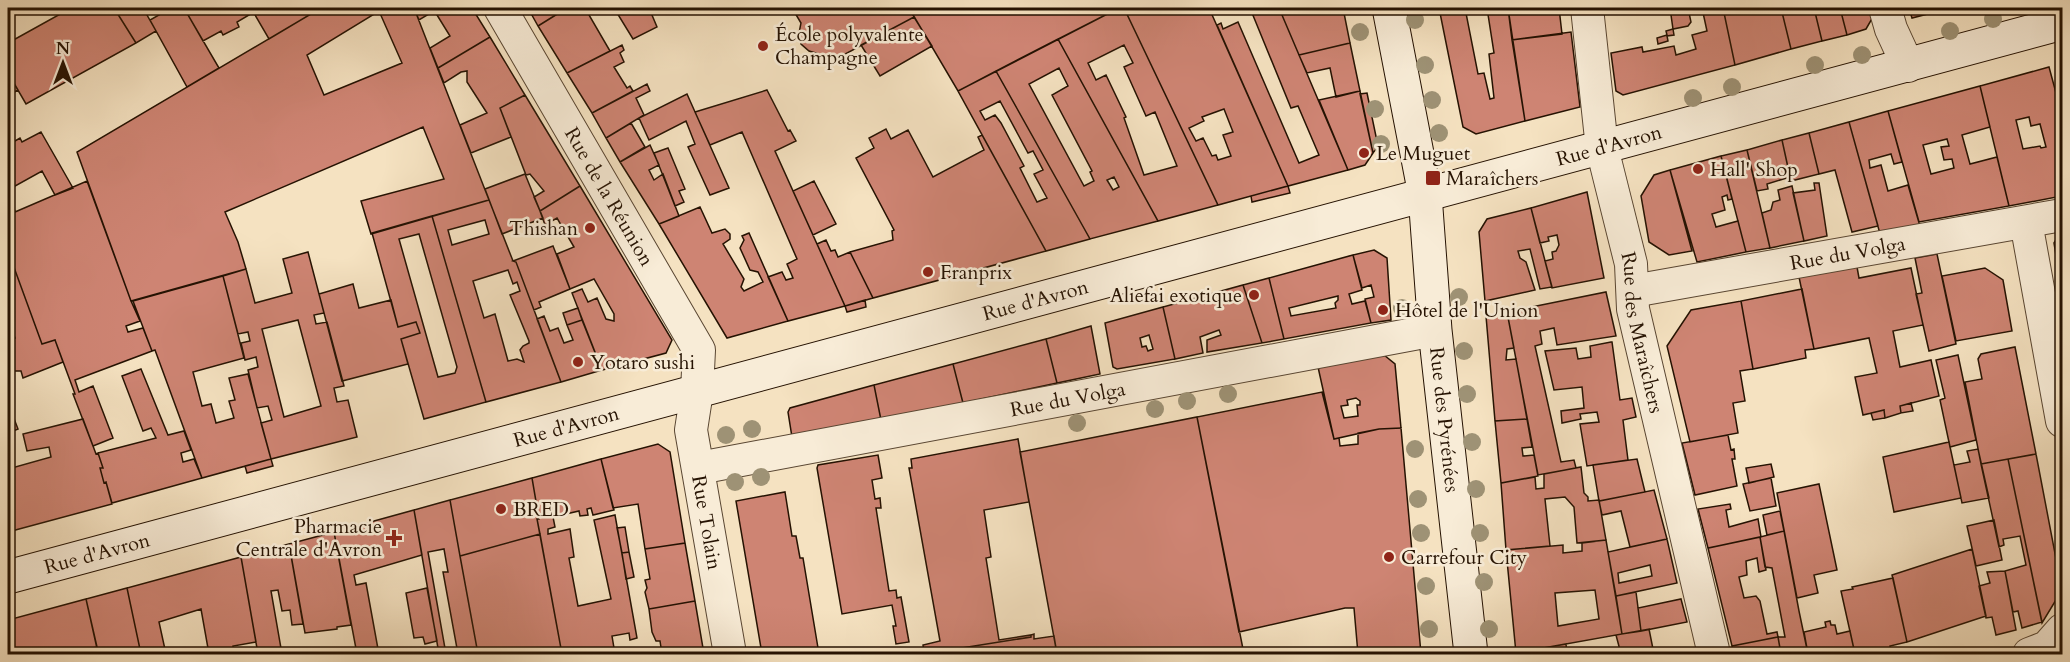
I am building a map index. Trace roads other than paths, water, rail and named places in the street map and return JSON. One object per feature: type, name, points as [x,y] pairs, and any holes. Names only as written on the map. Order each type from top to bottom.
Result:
[{"type":"street","name":"Rue de la Réunion","points":[[500,8],[699,350],[698,391]]},
{"type":"street","name":"Rue des Pyrénées","points":[[1389,8],[1425,195],[1436,330],[1470,654]]},
{"type":"street","name":"Rue des Maraîchers","points":[[1587,8],[1602,148],[1630,264],[1633,309],[1714,654]]},
{"type":"street","points":[[1885,8],[1891,29],[1908,66]]},
{"type":"street","name":"Rue d'Avron","points":[[8,577],[2062,23]]},
{"type":"street","name":"Rue du Volga","points":[[1633,291],[2062,215]]},
{"type":"street","points":[[2026,222],[2062,421]]},
{"type":"street","name":"Rue du Volga","points":[[699,468],[1436,330]]},
{"type":"street","name":"Rue Tolain","points":[[698,391],[691,430],[730,654]]},
{"type":"street","points":[[2029,654],[2047,648],[2062,630]]},
{"type":"place","name":"École polyvalente Champagne","points":[[763,46]]},
{"type":"place","name":"Le Muguet","points":[[1364,153]]},
{"type":"place","name":"Hall' Shop","points":[[1698,169]]},
{"type":"place","name":"Maraîchers","points":[[1433,178]]},
{"type":"place","name":"Thishan","points":[[590,228]]},
{"type":"place","name":"Franprix","points":[[928,272]]},
{"type":"place","name":"Aliefai exotique","points":[[1254,295]]},
{"type":"place","name":"Hôtel de l'Union","points":[[1383,310]]},
{"type":"place","name":"Yotaro sushi","points":[[578,362]]},
{"type":"place","name":"BRED","points":[[501,509]]},
{"type":"place","name":"Pharmacie Centrale d'Avron","points":[[394,538]]},
{"type":"place","name":"Carrefour City","points":[[1389,557]]}]
